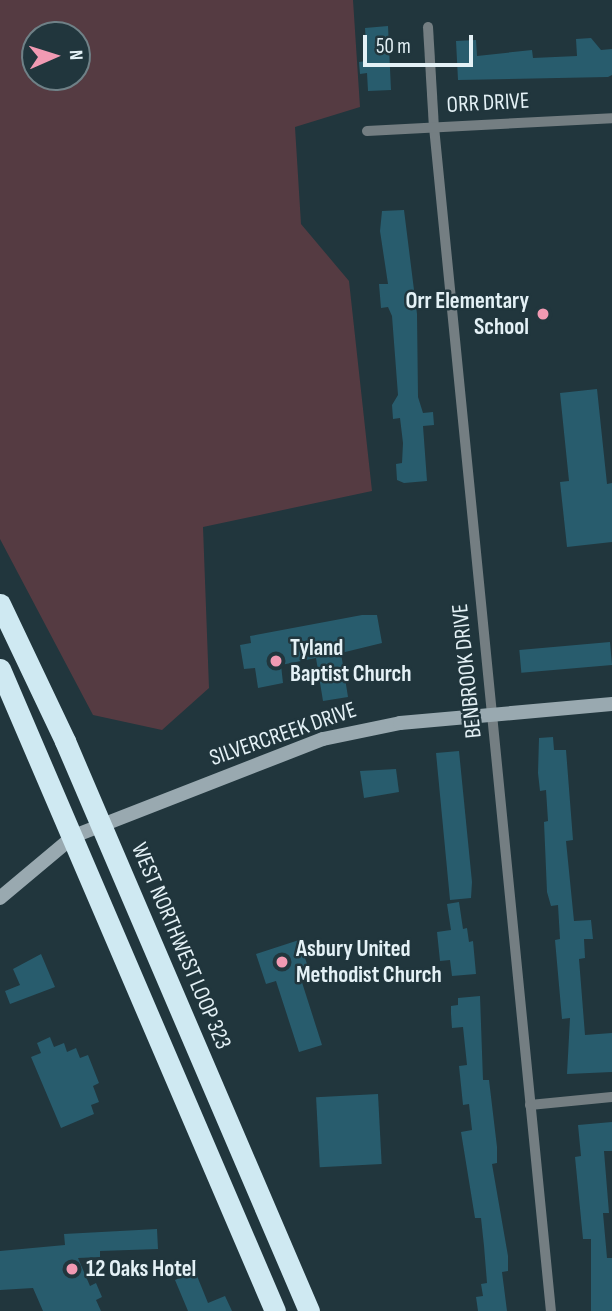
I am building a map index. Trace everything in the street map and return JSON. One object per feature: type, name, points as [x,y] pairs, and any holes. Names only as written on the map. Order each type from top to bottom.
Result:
[{"type":"highway","name":"WEST NORTHWEST LOOP 323","points":[[0,604],[29,659],[309,1311]]},
{"type":"highway","points":[[0,669],[74,836],[275,1311]]},
{"type":"street","name":"BENBROOK DRIVE","points":[[428,27],[434,127],[551,1311]]},
{"type":"street","name":"ORR DRIVE","points":[[367,131],[612,118]]},
{"type":"street","name":"SILVERCREEK DRIVE","points":[[0,898],[74,836],[342,734],[492,715],[612,705]]},
{"type":"street","points":[[530,1105],[612,1097]]},
{"type":"shaded area","points":[[0,0],[353,0],[360,107],[295,127],[301,224],[349,281],[372,491],[203,527],[209,688],[162,730],[93,715],[0,539]]},
{"type":"building","points":[[388,26],[391,90],[368,91],[367,73],[360,74],[359,62],[367,61],[365,28]]},
{"type":"building","points":[[591,38],[601,50],[612,49],[612,75],[608,77],[458,80],[456,41],[476,40],[477,56],[532,50],[533,58],[577,56],[576,39]]},
{"type":"building","points":[[404,210],[417,314],[418,397],[423,413],[433,412],[434,425],[423,426],[427,481],[404,483],[397,480],[396,464],[402,463],[403,443],[400,418],[393,419],[392,405],[398,395],[392,316],[388,307],[381,308],[379,284],[388,284],[380,231],[382,211]]},
{"type":"building","points":[[597,389],[607,484],[612,483],[612,542],[567,547],[560,482],[569,481],[560,393]]},
{"type":"building","name":"Tyland Baptist Church","points":[[362,615],[377,615],[382,643],[341,653],[348,697],[323,701],[316,658],[281,665],[283,683],[258,688],[255,668],[244,669],[240,645],[251,643],[250,636]]},
{"type":"building","points":[[610,642],[612,665],[521,673],[519,650]]},
{"type":"building","points":[[553,737],[554,750],[566,750],[573,840],[566,841],[574,921],[591,920],[593,939],[584,939],[585,958],[579,959],[585,1035],[612,1033],[612,1072],[567,1074],[570,1018],[562,1019],[555,940],[560,939],[558,905],[551,906],[547,892],[544,822],[548,821],[546,790],[540,791],[538,773],[539,738]]},
{"type":"building","points":[[459,751],[472,882],[471,898],[450,900],[436,753]]},
{"type":"building","points":[[396,769],[399,792],[364,798],[360,771]]},
{"type":"building","points":[[459,902],[463,929],[467,928],[469,942],[473,941],[476,974],[452,976],[450,960],[440,961],[437,932],[451,930],[447,904]]},
{"type":"building","points":[[299,940],[309,970],[299,973],[322,1045],[299,1052],[276,981],[266,984],[256,954]]},
{"type":"building","points":[[41,954],[55,987],[10,1004],[5,991],[20,985],[13,969]]},
{"type":"building","points":[[480,996],[483,1080],[489,1080],[497,1147],[497,1163],[492,1164],[508,1256],[508,1271],[502,1272],[507,1311],[478,1311],[476,1297],[483,1296],[481,1284],[487,1283],[484,1246],[481,1218],[475,1218],[461,1132],[472,1130],[469,1104],[463,1105],[459,1066],[467,1065],[463,1027],[452,1028],[451,1006],[458,1005],[458,998]]},
{"type":"building","points":[[50,1037],[54,1047],[64,1043],[67,1052],[76,1048],[80,1058],[88,1055],[99,1083],[93,1086],[99,1102],[91,1105],[94,1114],[61,1128],[31,1057],[41,1053],[37,1043]]},
{"type":"building","points":[[378,1094],[382,1164],[320,1167],[316,1097]]},
{"type":"building","points":[[612,1122],[612,1151],[604,1151],[609,1213],[603,1213],[607,1258],[612,1258],[612,1311],[591,1311],[591,1239],[583,1239],[575,1157],[581,1156],[578,1125]]},
{"type":"building","points":[[157,1229],[158,1249],[100,1251],[100,1257],[78,1258],[90,1286],[96,1283],[102,1297],[96,1300],[101,1311],[43,1311],[33,1288],[0,1290],[0,1251],[65,1245],[64,1234]]},
{"type":"building","name":"12 Oaks Hotel","points":[[195,1271],[208,1303],[225,1296],[232,1311],[188,1311],[175,1280]]},
{"type":"place","name":"Orr Elementary School","points":[[543,314]]},
{"type":"place","name":"Tyland Baptist Church","points":[[276,661]]},
{"type":"place","name":"Asbury United Methodist Church","points":[[282,962]]},
{"type":"place","name":"12 Oaks Hotel","points":[[72,1269]]}]
